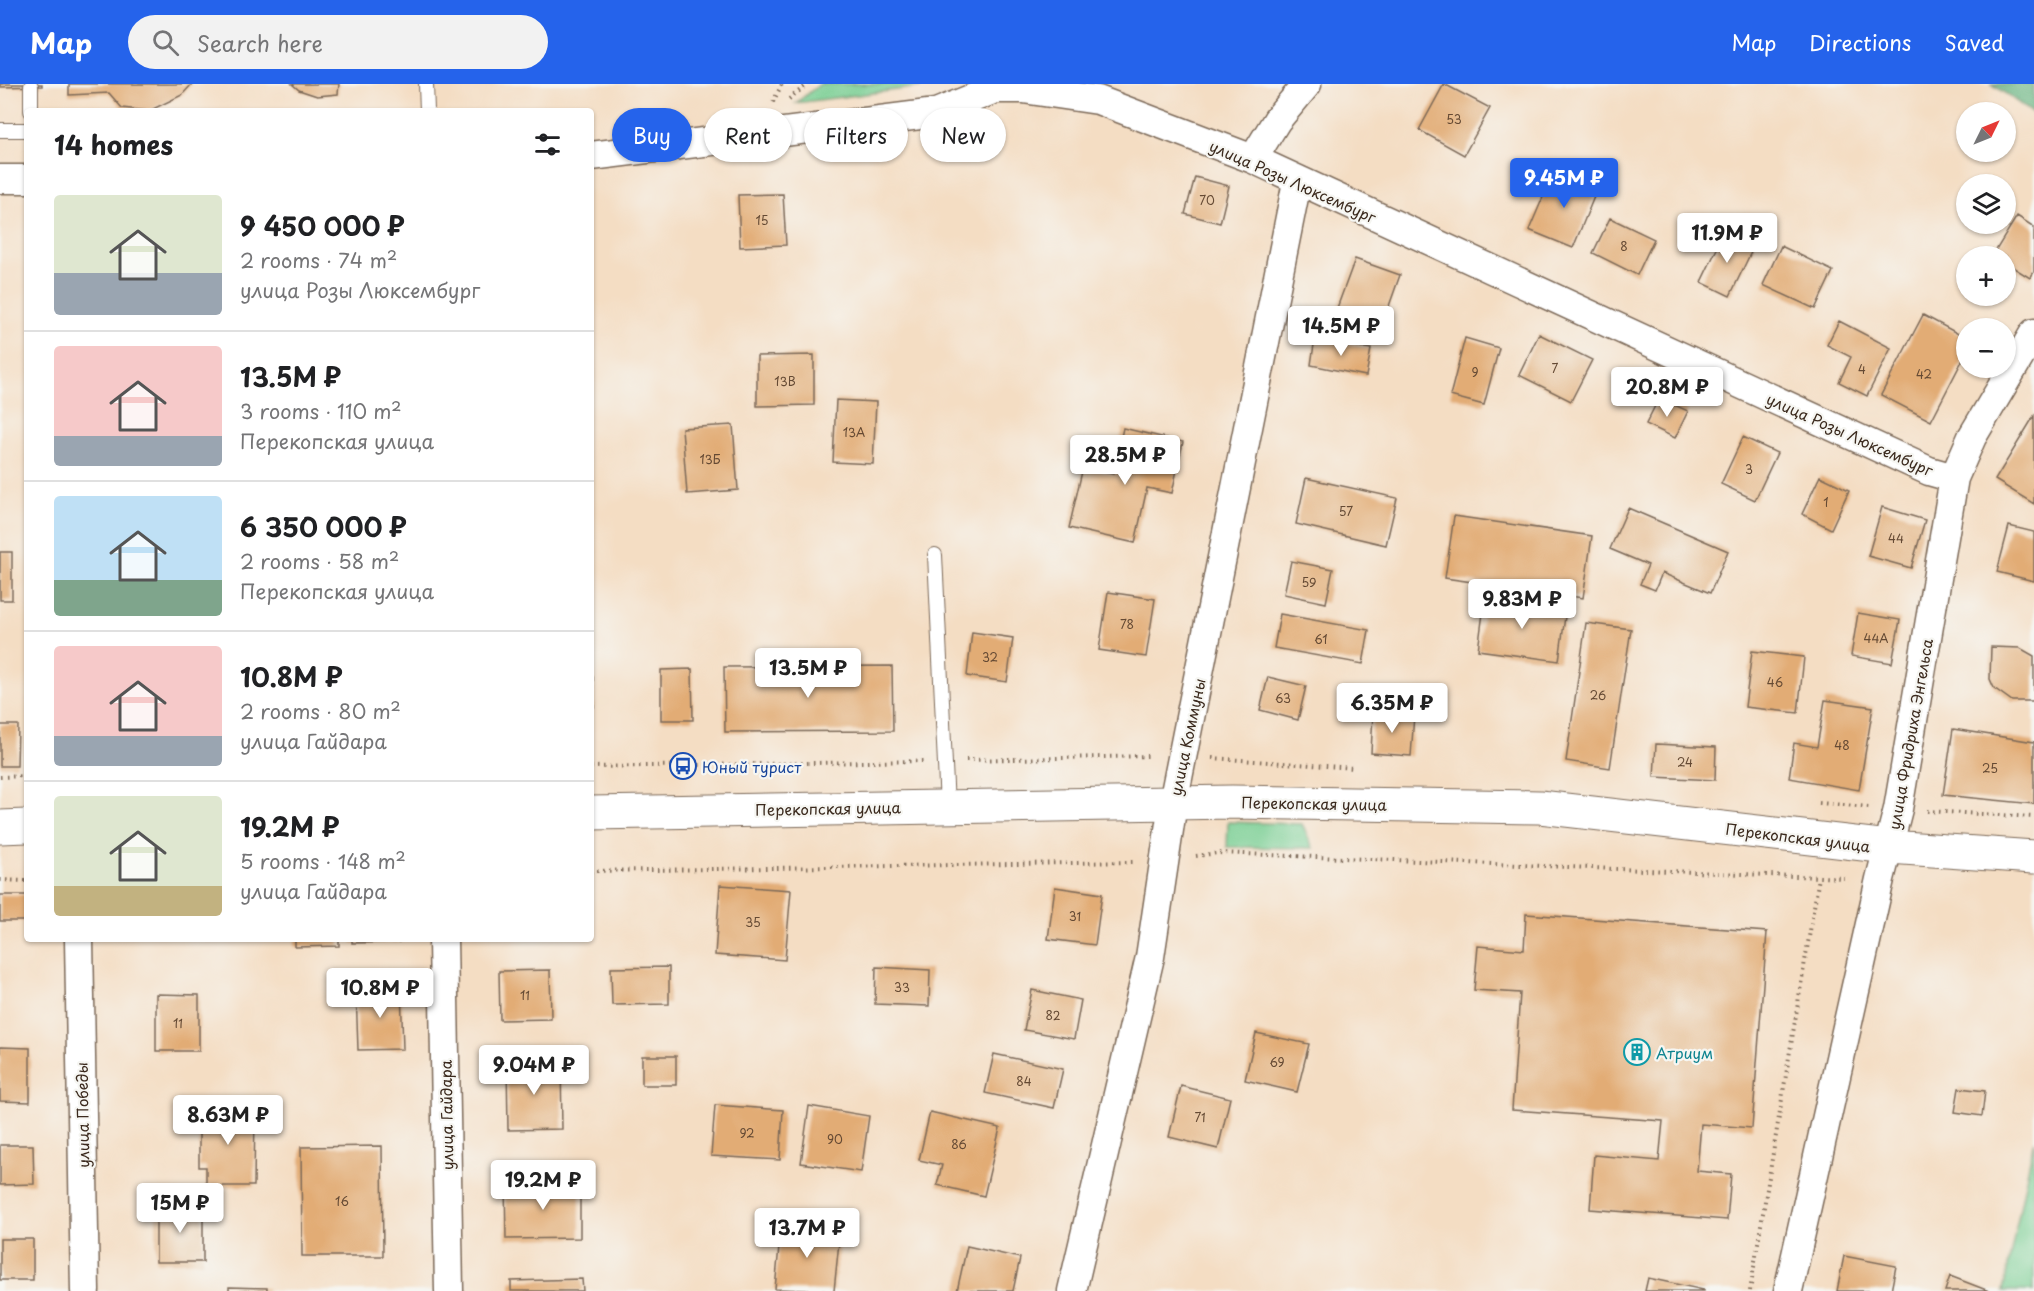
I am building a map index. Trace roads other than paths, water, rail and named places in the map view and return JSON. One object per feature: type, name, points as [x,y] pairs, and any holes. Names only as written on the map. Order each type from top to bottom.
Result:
[{"type":"street","points":[[1253,159],[1277,120],[1307,84]]},
{"type":"street","name":"улица Розы Люксембург","points":[[594,156],[936,113],[995,87],[1098,100],[1253,159],[1297,182],[1929,471],[1954,478]]},
{"type":"street","points":[[0,179],[24,179]]},
{"type":"street","name":"улица Коммуны","points":[[1072,1291],[1150,957],[1173,803],[1297,182]]},
{"type":"street","name":"улица Фридриха Энгельса","points":[[1788,1291],[1880,879],[1898,809],[1954,478],[1972,437],[2034,333]]},
{"type":"street","name":"Перекопская улица","points":[[594,813],[1173,803],[1540,807],[1889,847],[2034,857]]},
{"type":"street","points":[[0,827],[24,826]]},
{"type":"street","name":"улица Победы","points":[[79,942],[85,1291]]},
{"type":"street","name":"улица Гайдара","points":[[442,942],[449,1291]]},
{"type":"lane","points":[[426,84],[427,108]]},
{"type":"lane","points":[[31,86],[31,108]]},
{"type":"lane","points":[[0,130],[24,130]]},
{"type":"lane","points":[[935,555],[947,806]]},
{"type":"place","name":"Юный турист","points":[[683,766]]},
{"type":"place","name":"Атриум","points":[[1637,1052]]}]
